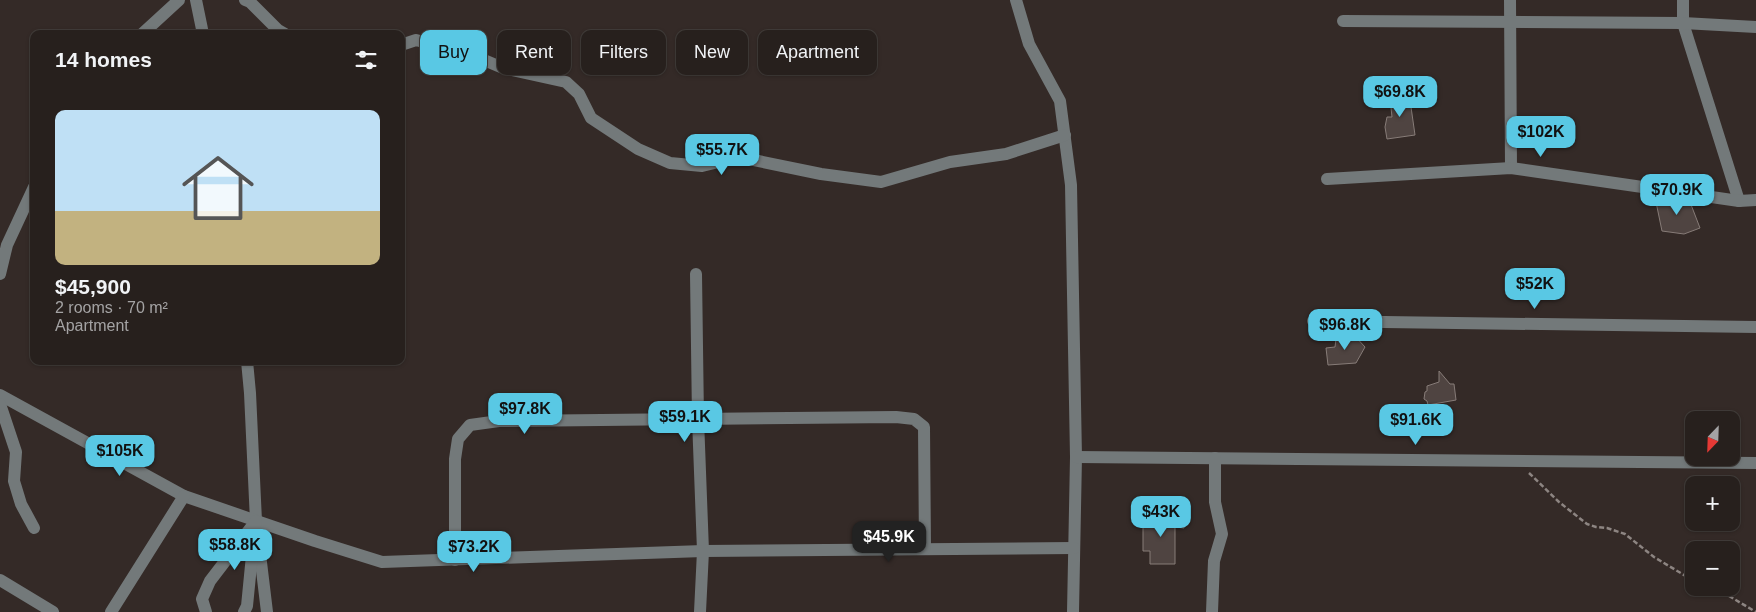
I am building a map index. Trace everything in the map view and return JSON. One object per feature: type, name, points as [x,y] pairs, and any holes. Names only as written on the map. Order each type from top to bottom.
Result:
[{"type":"street","points":[[146,30],[179,0]]},
{"type":"street","points":[[196,0],[202,30]]},
{"type":"street","points":[[245,0],[250,2],[278,30]]},
{"type":"street","points":[[1016,0],[1029,44],[1060,101],[1071,185],[1076,457],[1073,612]]},
{"type":"street","points":[[1510,0],[1511,168]]},
{"type":"street","points":[[1682,0],[1683,23],[1739,201]]},
{"type":"street","points":[[1343,21],[1683,23],[1756,27]]},
{"type":"street","points":[[405,44],[416,40],[472,56],[504,68],[566,82],[579,94],[591,118],[638,149],[670,163],[702,166],[738,157],[812,172],[881,182],[950,162],[1006,154],[1065,135]]},
{"type":"street","points":[[1327,179],[1511,168],[1739,201],[1756,200]]},
{"type":"street","points":[[0,274],[7,245],[30,196]]},
{"type":"street","points":[[696,274],[698,419],[703,551],[700,612]]},
{"type":"street","points":[[1313,321],[1756,327]]},
{"type":"street","points":[[247,365],[256,521],[267,612]]},
{"type":"street","points":[[0,395],[184,496],[382,562],[703,551],[1074,548]]},
{"type":"street","points":[[0,404],[16,455],[14,481],[21,504],[34,528]]},
{"type":"street","points":[[455,560],[456,459],[458,439],[470,425],[499,422],[896,417],[914,419],[924,427],[925,549]]},
{"type":"street","points":[[1076,457],[1756,463]]},
{"type":"street","points":[[1212,612],[1214,561],[1222,534],[1215,502],[1215,458]]},
{"type":"street","points":[[111,612],[184,496]]},
{"type":"street","points":[[206,612],[202,599],[210,580],[256,521]]},
{"type":"street","points":[[244,612],[256,521]]},
{"type":"street","points":[[0,580],[53,612]]},
{"type":"path","points":[[1516,461],[1559,502],[1588,524],[1625,534],[1654,557],[1685,576]]},
{"type":"path","points":[[1729,596],[1756,612]]},
{"type":"building","points":[[1412,96],[1413,107],[1411,107],[1415,135],[1387,139],[1385,127],[1387,117],[1392,117],[1390,98]]},
{"type":"building","points":[[1665,198],[1690,202],[1700,228],[1684,234],[1662,231],[1656,202]]},
{"type":"building","points":[[1353,334],[1365,347],[1356,363],[1328,365],[1326,348],[1335,347],[1336,339]]},
{"type":"building","points":[[1439,371],[1450,384],[1454,384],[1456,400],[1428,405],[1424,399],[1425,392],[1427,391],[1427,386],[1439,382]]},
{"type":"building","points":[[1143,515],[1184,517],[1184,528],[1175,527],[1175,564],[1150,564],[1150,551],[1143,551]]}]
